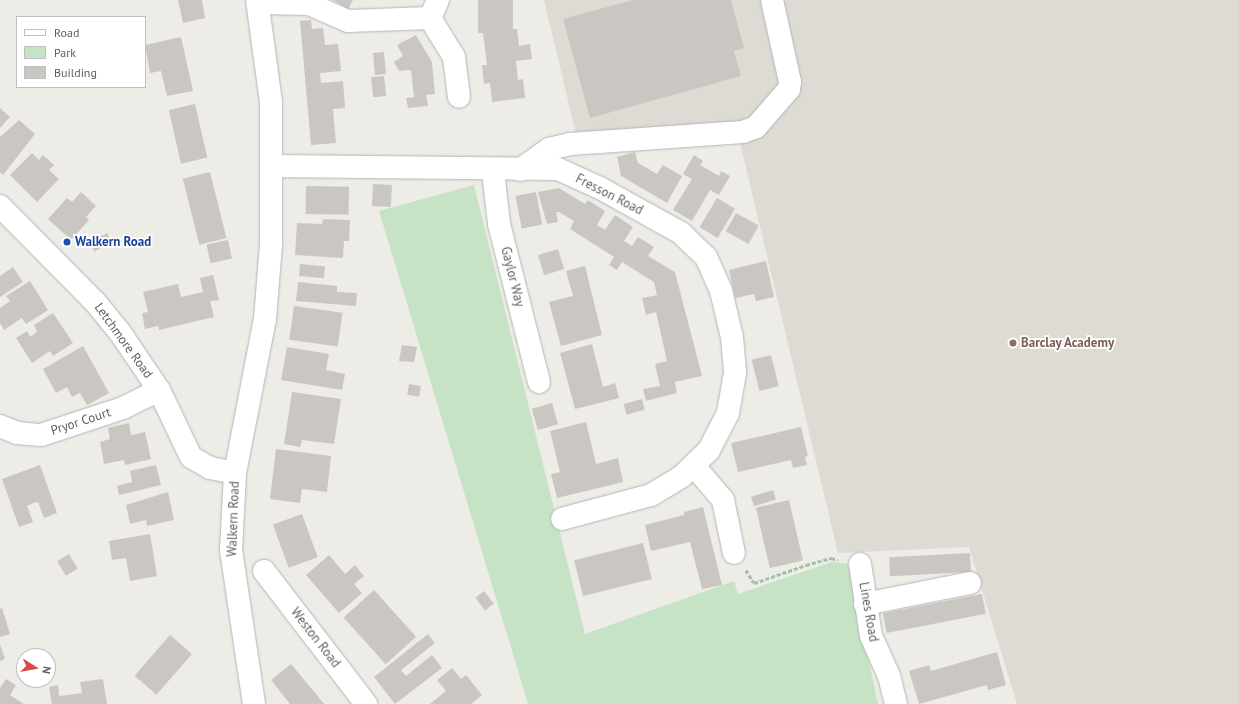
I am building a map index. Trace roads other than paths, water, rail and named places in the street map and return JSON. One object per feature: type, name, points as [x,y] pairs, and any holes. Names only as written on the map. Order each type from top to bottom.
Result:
[{"type":"street","points":[[520,170],[549,149],[570,144],[743,132],[756,128],[789,89],[790,82],[772,0]]},
{"type":"street","points":[[257,2],[299,1],[348,21],[434,9],[454,57],[459,98]]},
{"type":"street","name":"Walkern Road","points":[[254,704],[231,550],[235,474],[265,319],[271,245],[273,166],[271,102],[257,2]]},
{"type":"street","name":"Fresson Road","points":[[273,166],[493,171],[558,169],[600,188],[681,233],[706,257],[715,272],[732,337],[735,374],[728,413],[709,450],[694,466],[651,495],[562,518]]},
{"type":"street","name":"Gaylor Way","points":[[493,171],[498,224],[539,382]]},
{"type":"street","name":"Letchmore Road","points":[[0,206],[96,303],[139,358],[159,390],[191,457],[210,468],[235,474]]},
{"type":"street","name":"Pryor Court","points":[[0,426],[17,433],[41,435],[123,408],[159,390]]},
{"type":"street","points":[[694,466],[726,505],[734,553]]},
{"type":"street","name":"Lines Road","points":[[860,564],[865,604],[874,647],[889,676],[896,704]]},
{"type":"street","name":"Weston Road","points":[[264,571],[366,704]]},
{"type":"street","points":[[865,604],[970,583]]},
{"type":"place","name":"Walkern Road","points":[[67,242]]},
{"type":"place","name":"Barclay Academy","points":[[1013,343]]}]
